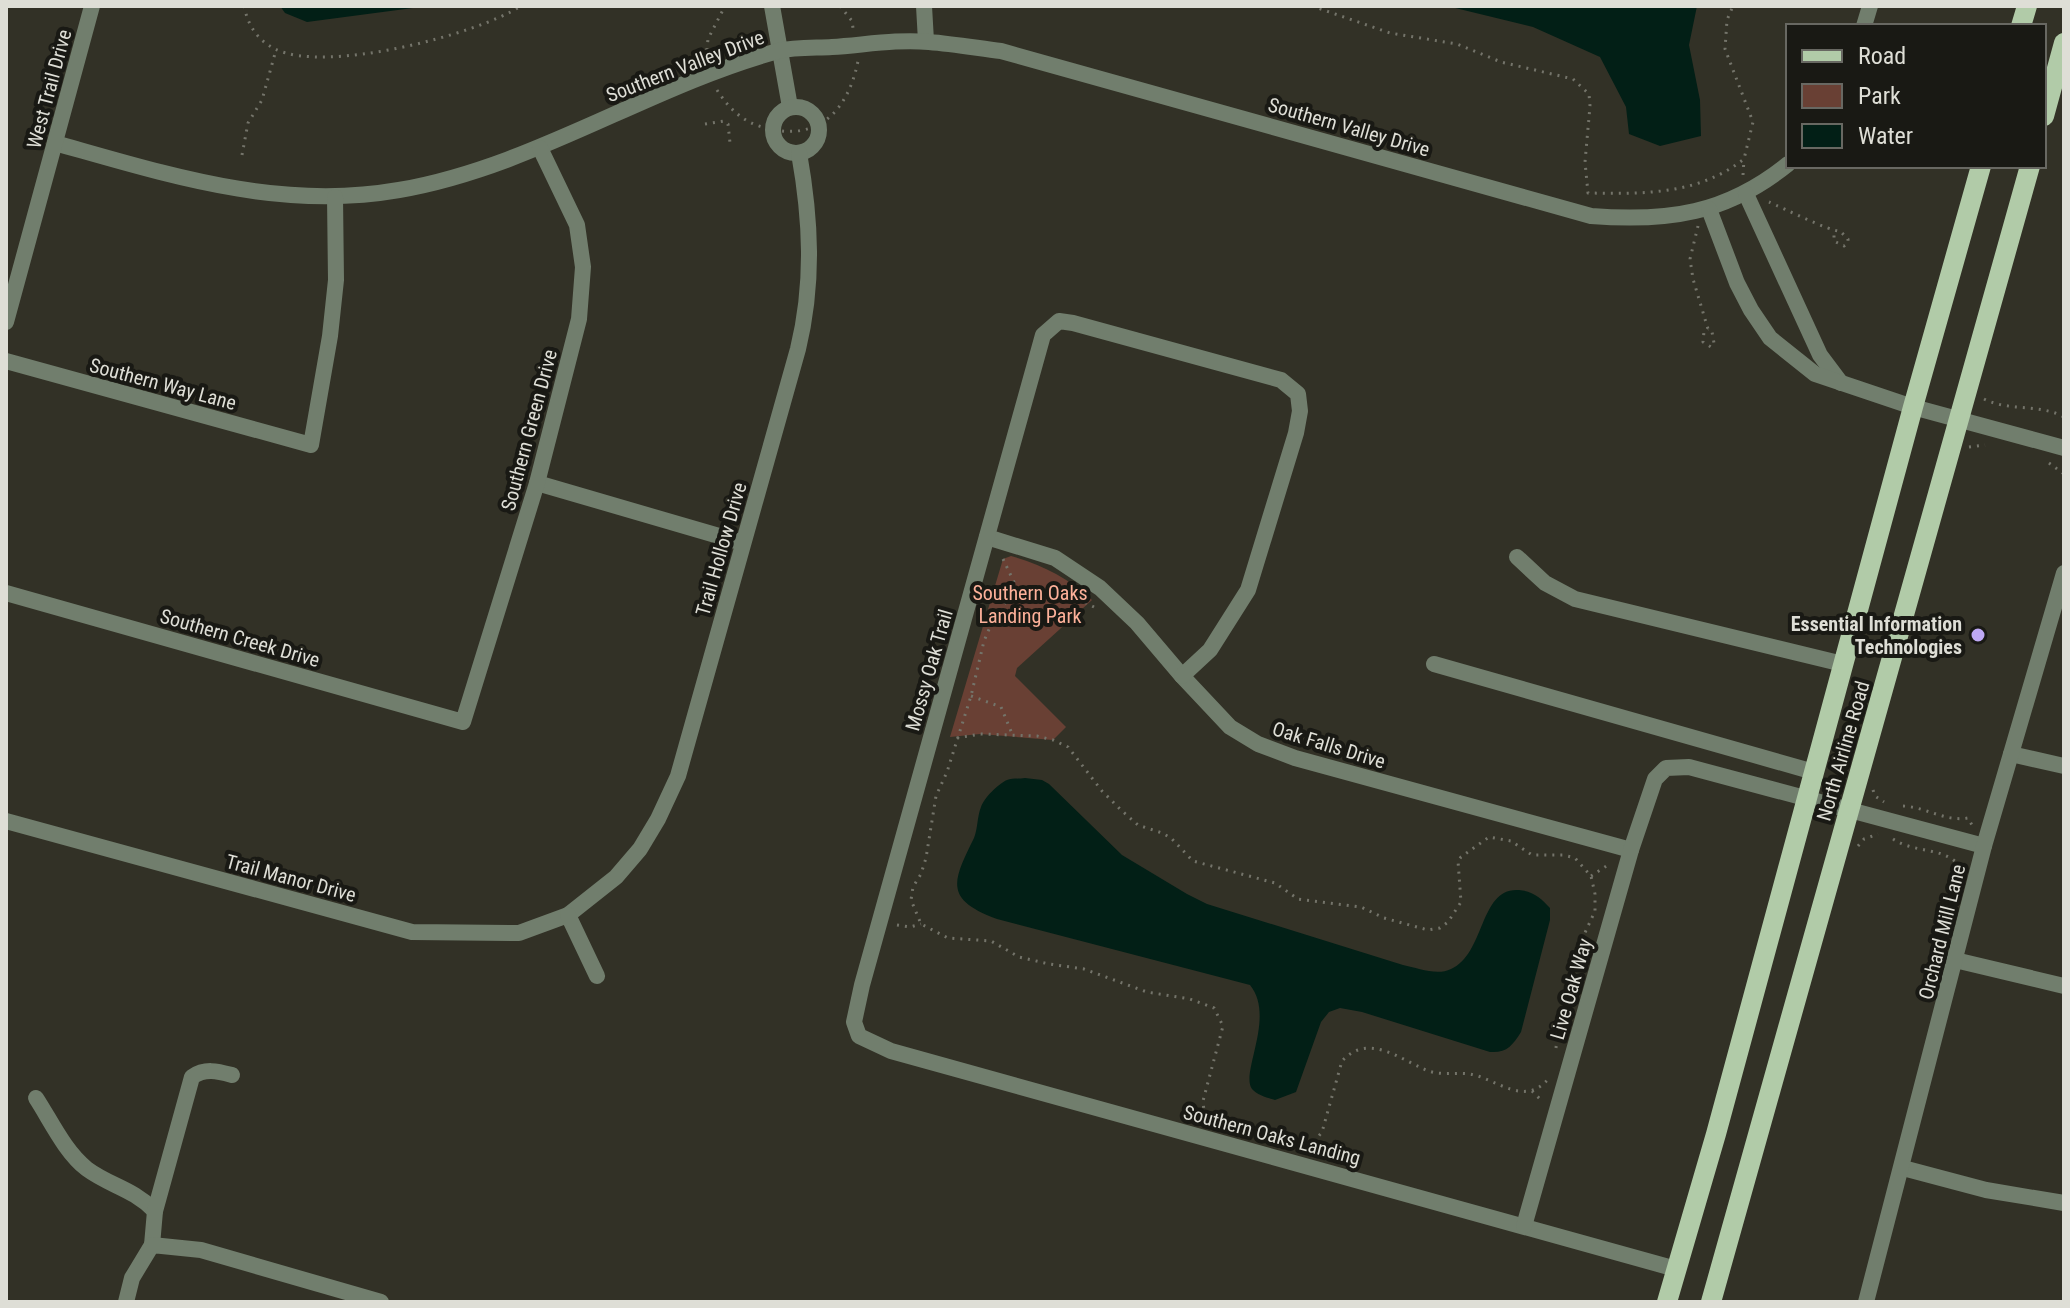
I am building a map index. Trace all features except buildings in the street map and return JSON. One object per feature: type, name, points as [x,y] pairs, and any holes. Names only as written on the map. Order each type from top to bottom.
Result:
[{"type":"main road","points":[[2046,107],[2059,46]]},
{"type":"main road","name":"North Airline Road","points":[[1667,1302],[1716,1134],[1980,168]]},
{"type":"main road","name":"North Airline Road","points":[[1711,1302],[2029,168]]},
{"type":"street","name":"West Trail Drive","points":[[6,322],[92,6]]},
{"type":"street","points":[[772,6],[790,107]]},
{"type":"street","points":[[924,6],[926,41]]},
{"type":"street","name":"Southern Valley Drive","points":[[55,143],[200,183],[273,194],[335,197],[398,191],[508,161],[648,99],[781,50],[926,41],[1001,51],[1591,216],[1670,218],[1703,210],[1746,194],[1786,165]]},
{"type":"street","points":[[790,107],[805,108],[819,125],[817,140],[806,151],[799,153],[784,150],[774,138],[777,115],[790,107]]},
{"type":"street","name":"Southern Green Drive","points":[[463,722],[537,483],[579,319],[583,267],[577,225],[540,148]]},
{"type":"street","name":"Trail Hollow Drive","points":[[568,915],[616,877],[640,849],[678,776],[807,314],[811,267],[808,211],[799,153]]},
{"type":"street","points":[[1746,194],[1820,355],[1843,385]]},
{"type":"street","name":"Southern Way Lane","points":[[6,361],[311,445],[336,280],[335,197]]},
{"type":"street","points":[[1703,210],[1737,283],[1770,338],[1815,374],[1913,407],[2064,448]]},
{"type":"street","name":"Mossy Oak Trail","points":[[859,1036],[854,1022],[880,921],[990,538],[1043,335],[1059,321],[1281,380],[1298,394],[1300,411],[1296,433],[1248,590],[1210,650],[1182,676]]},
{"type":"street","points":[[537,483],[743,543]]},
{"type":"street","name":"Oak Falls Drive","points":[[990,538],[1055,558],[1100,588],[1137,623],[1230,727],[1270,749],[1631,850]]},
{"type":"street","points":[[1517,557],[1545,583],[1575,599],[1843,664]]},
{"type":"street","name":"Orchard Mill Lane","points":[[1866,1302],[1984,846],[2064,573]]},
{"type":"street","name":"Southern Creek Drive","points":[[6,593],[463,722]]},
{"type":"street","points":[[1434,664],[1814,772]]},
{"type":"street","points":[[2011,754],[2064,766]]},
{"type":"street","name":"Live Oak Way","points":[[1524,1226],[1631,850],[1655,779],[1666,768],[1689,767],[1806,799]]},
{"type":"street","points":[[1806,799],[1984,846]]},
{"type":"street","name":"Trail Manor Drive","points":[[6,821],[412,932],[519,933],[568,915]]},
{"type":"street","points":[[568,915],[597,976]]},
{"type":"street","points":[[1955,960],[2064,986]]},
{"type":"street","name":"Southern Oaks Landing","points":[[859,1036],[891,1051],[1676,1269]]},
{"type":"street","points":[[126,1302],[132,1278],[152,1245],[155,1211],[192,1077],[200,1071],[232,1075]]},
{"type":"street","points":[[36,1098],[78,1161],[89,1170],[140,1196],[155,1211]]},
{"type":"street","points":[[1903,1168],[1986,1190],[2064,1203]]},
{"type":"street","points":[[152,1245],[201,1250],[381,1302]]},
{"type":"path","points":[[244,6],[256,35],[276,50],[318,58],[400,48],[486,23],[521,6]]},
{"type":"path","points":[[706,59],[708,39],[725,6]]},
{"type":"path","points":[[840,6],[852,21],[853,28]]},
{"type":"path","points":[[1312,6],[1390,33],[1457,44],[1501,62],[1573,79],[1584,86],[1589,94],[1590,106],[1585,162],[1588,193],[1630,194],[1689,188],[1717,177],[1744,159]]},
{"type":"path","points":[[1733,6],[1727,20],[1725,49],[1753,122],[1744,159],[1746,194],[1796,212],[1834,232]]},
{"type":"path","points":[[242,155],[248,123],[262,100],[276,50]]},
{"type":"path","points":[[705,124],[725,122],[730,143]]},
{"type":"path","points":[[1703,210],[1690,259],[1708,329]]},
{"type":"path","points":[[1984,399],[2004,407],[2047,409],[2064,417]]},
{"type":"path","points":[[1964,452],[1970,445],[1992,446]]},
{"type":"path","points":[[2047,461],[2064,474]]},
{"type":"path","points":[[990,538],[1024,603]]},
{"type":"path","points":[[1094,607],[1083,600],[1047,589],[1032,588],[1018,592],[993,620],[984,641],[971,696],[947,772],[936,796],[926,858],[913,887],[911,900],[921,924],[948,938],[991,941],[1019,957],[1084,969],[1147,992],[1190,999],[1214,1008],[1223,1026],[1203,1101],[1204,1111],[1217,1124]]},
{"type":"path","points":[[971,696],[1001,707],[1013,737]]},
{"type":"path","points":[[957,738],[970,734],[1037,736],[1068,747],[1121,810],[1138,825],[1171,838],[1193,861],[1275,883],[1298,899],[1361,907],[1403,924],[1428,930],[1440,928],[1458,909],[1462,894],[1458,861],[1489,837],[1511,841],[1532,855],[1575,858],[1591,876],[1595,894],[1595,911],[1579,949],[1577,980]]},
{"type":"path","points":[[1871,778],[1875,796],[1891,805]]},
{"type":"path","points":[[1900,806],[1921,808],[1957,820],[1968,818],[1984,846]]},
{"type":"path","points":[[1855,851],[1864,839],[1878,834],[1919,851],[1950,856],[1957,863],[1956,873]]},
{"type":"path","points":[[880,921],[910,927],[921,924]]},
{"type":"path","points":[[1556,1056],[1559,1017],[1576,990]]},
{"type":"path","points":[[1287,1144],[1302,1147],[1314,1142],[1322,1132],[1342,1061],[1349,1052],[1363,1047],[1402,1056],[1428,1071],[1479,1076],[1517,1092],[1532,1091],[1545,1083],[1554,1072]]},
{"type":"green space","name":"Southern Oaks Landing Park","points":[[1011,556],[1054,573],[1092,600],[1017,668],[1015,676],[1066,727],[1053,740],[980,734],[950,737],[1003,559]]},
{"type":"water","points":[[280,6],[428,6],[307,22],[285,13]]},
{"type":"water","points":[[1447,6],[1697,6],[1689,45],[1700,100],[1701,136],[1660,146],[1629,134],[1626,107],[1600,57],[1533,27]]},
{"type":"water","points":[[1025,778],[1049,784],[1122,855],[1207,904],[1403,965],[1434,972],[1451,969],[1471,949],[1496,899],[1506,892],[1519,890],[1533,893],[1550,908],[1550,920],[1521,1032],[1508,1048],[1490,1052],[1340,1008],[1329,1012],[1321,1022],[1296,1092],[1275,1100],[1260,1095],[1252,1089],[1250,1081],[1260,1012],[1250,985],[997,919],[980,912],[960,896],[958,877],[983,803],[1003,782]]},
{"type":"place","name":"Essential Information Technologies","points":[[1978,635]]}]
